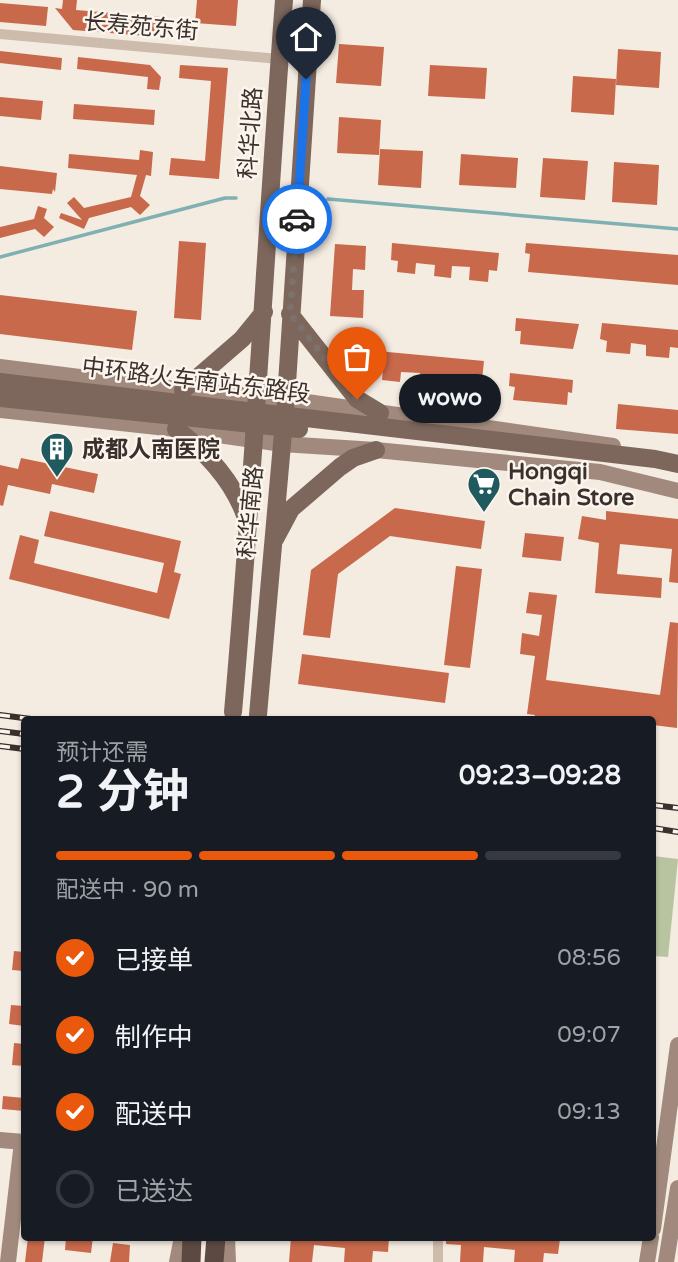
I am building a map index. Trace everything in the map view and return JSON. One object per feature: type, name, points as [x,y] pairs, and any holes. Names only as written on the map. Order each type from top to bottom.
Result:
[{"type":"highway","points":[[191,1262],[192,1241]]},
{"type":"highway","points":[[214,1262],[216,1241]]},
{"type":"main road","name":"科华北路","points":[[264,312],[284,0]]},
{"type":"main road","points":[[312,0],[290,314],[357,399],[380,413]]},
{"type":"main road","points":[[183,390],[242,339],[264,312]]},
{"type":"main road","name":"科华南路","points":[[233,712],[264,312]]},
{"type":"main road","name":"科华南路","points":[[258,715],[286,399],[290,314]]},
{"type":"main road","points":[[0,367],[183,390],[286,399],[678,455]]},
{"type":"main road","name":"中环路火车南站东路段","points":[[0,382],[482,438],[678,464]]},
{"type":"main road","name":"中环路火车南站东路段","points":[[0,398],[468,446],[678,476]]},
{"type":"main road","points":[[0,410],[176,429],[282,444],[376,450],[600,472],[678,491]]},
{"type":"main road","points":[[176,429],[198,446],[239,498],[249,529]]},
{"type":"main road","points":[[272,545],[291,509],[340,467],[353,458],[376,450]]},
{"type":"main road","points":[[656,1204],[678,1045]]},
{"type":"main road","points":[[0,1140],[21,1142]]},
{"type":"main road","points":[[8,1262],[21,1158]]},
{"type":"main road","points":[[666,1262],[676,1215],[678,1188]]},
{"type":"main road","points":[[656,1218],[676,1215]]},
{"type":"main road","points":[[177,1262],[181,1241]]},
{"type":"main road","points":[[227,1241],[228,1262]]},
{"type":"main road","points":[[647,1262],[650,1241]]},
{"type":"street","name":"长寿苑东街","points":[[0,34],[279,59]]},
{"type":"street","points":[[438,1241],[438,1262]]},
{"type":"green space","points":[[656,856],[678,859],[668,957],[656,956]]},
{"type":"building","points":[[63,0],[77,0],[76,10],[161,17],[159,37],[73,30],[55,8],[62,9]]},
{"type":"building","points":[[197,0],[238,0],[236,26],[195,23]]},
{"type":"building","points":[[0,3],[48,7],[46,26],[0,22]]},
{"type":"building","points":[[339,44],[384,47],[381,86],[336,83]]},
{"type":"building","points":[[618,49],[661,52],[659,88],[616,85]]},
{"type":"building","points":[[0,51],[62,58],[61,70],[0,63]]},
{"type":"building","points":[[78,57],[150,65],[161,77],[159,90],[147,89],[148,77],[77,69]]},
{"type":"building","points":[[180,65],[228,68],[219,179],[169,175],[171,158],[205,161],[211,81],[179,78]]},
{"type":"building","points":[[430,65],[487,68],[485,99],[428,96]]},
{"type":"building","points":[[573,76],[616,79],[614,115],[571,112]]},
{"type":"building","points":[[0,97],[43,101],[41,120],[0,116]]},
{"type":"building","points":[[74,104],[155,110],[154,125],[73,119]]},
{"type":"building","points":[[339,117],[381,120],[379,155],[337,153]]},
{"type":"building","points":[[380,149],[423,151],[421,188],[378,185]]},
{"type":"building","points":[[140,150],[153,152],[151,176],[146,175],[140,196],[150,205],[140,215],[131,207],[89,218],[84,229],[59,218],[61,213],[82,220],[67,203],[74,197],[84,208],[131,197],[137,175],[68,168],[69,154],[139,160]]},
{"type":"building","points":[[461,154],[518,158],[516,188],[459,185]]},
{"type":"building","points":[[543,158],[588,161],[585,200],[540,197]]},
{"type":"building","points":[[614,162],[659,165],[657,205],[612,202]]},
{"type":"building","points":[[0,166],[57,173],[55,192],[53,189],[52,194],[0,189]]},
{"type":"building","points":[[38,206],[47,209],[44,218],[54,227],[44,237],[35,229],[0,238],[0,227],[34,219]]},
{"type":"building","points":[[179,241],[206,243],[201,320],[174,318]]},
{"type":"building","points":[[392,243],[499,253],[497,271],[489,270],[488,282],[469,280],[470,267],[452,266],[451,278],[434,276],[435,265],[416,263],[415,274],[397,272],[398,261],[391,260]]},
{"type":"building","points":[[526,243],[678,255],[678,285],[528,272],[530,254],[525,253]]},
{"type":"building","points":[[335,244],[366,246],[365,270],[353,269],[352,290],[364,290],[363,318],[330,316]]},
{"type":"building","points":[[0,295],[137,311],[132,350],[0,334]]},
{"type":"building","points":[[516,318],[579,324],[573,349],[520,344],[521,331],[515,331]]},
{"type":"building","points":[[602,323],[678,330],[678,348],[670,347],[669,358],[646,356],[646,345],[631,343],[630,354],[606,352],[607,341],[600,339]]},
{"type":"building","points":[[377,351],[484,361],[482,380],[474,379],[473,390],[454,389],[455,376],[437,374],[436,386],[419,385],[420,373],[401,372],[400,382],[382,380],[383,369],[376,368]]},
{"type":"building","points":[[510,373],[573,380],[567,405],[513,400],[515,387],[509,386]]},
{"type":"building","points":[[618,404],[678,410],[678,434],[616,429]]},
{"type":"building","name":"成都人南医院","points":[[21,458],[98,474],[94,493],[52,484],[50,494],[8,485],[3,506],[0,505],[0,465],[18,469]]},
{"type":"building","points":[[395,508],[485,521],[481,549],[390,536],[338,574],[330,638],[303,635],[311,570]]},
{"type":"building","points":[[50,511],[181,541],[174,572],[181,574],[169,619],[9,579],[20,535],[39,540],[34,563],[157,593],[164,563],[44,536]]},
{"type":"building","points":[[606,511],[678,519],[678,583],[669,582],[672,549],[620,544],[617,574],[662,578],[661,598],[595,593],[599,543],[578,539],[582,516],[606,520]]},
{"type":"building","points":[[525,533],[564,537],[561,561],[522,557]]},
{"type":"building","points":[[456,566],[482,569],[470,668],[444,665]]},
{"type":"building","points":[[529,592],[557,595],[546,680],[660,695],[670,622],[678,623],[677,728],[656,725],[656,716],[527,714],[535,656],[520,654],[522,633],[539,636],[542,615],[526,613]]},
{"type":"building","points":[[302,654],[449,673],[445,703],[298,684]]},
{"type":"building","points":[[14,951],[21,952],[21,971],[12,970]]},
{"type":"building","points":[[11,1005],[21,1006],[21,1026],[9,1024]]},
{"type":"building","points":[[14,1043],[21,1044],[21,1066],[12,1065]]},
{"type":"building","points":[[3,1096],[21,1098],[21,1111],[2,1109]]},
{"type":"building","points":[[28,1241],[45,1241],[42,1262],[25,1262]]},
{"type":"building","points":[[66,1241],[92,1241],[91,1253],[65,1250]]},
{"type":"building","points":[[291,1241],[389,1241],[388,1252],[373,1251],[372,1262],[344,1262],[345,1248],[314,1245],[312,1262],[289,1262]]},
{"type":"building","points":[[446,1241],[560,1241],[558,1254],[544,1253],[543,1262],[514,1262],[515,1250],[484,1247],[483,1262],[460,1262],[461,1245],[446,1244]]},
{"type":"building","points":[[113,1243],[130,1245],[129,1262],[110,1262]]},
{"type":"waterway","points":[[0,257],[225,198],[236,198]]},
{"type":"waterway","points":[[328,199],[678,229]]},
{"type":"railway","points":[[0,715],[21,718]]},
{"type":"railway","points":[[0,731],[21,734]]},
{"type":"railway","points":[[0,746],[21,749]]},
{"type":"railway","points":[[656,805],[678,808]]},
{"type":"railway","points":[[656,828],[678,832]]},
{"type":"way so far","points":[[297,219],[290,314],[357,399]]},
{"type":"place","name":"wowo","points":[[357,399]]},
{"type":"place","name":"成都人南医院","points":[[57,479]]},
{"type":"place","name":"Hongqi Chain Store","points":[[484,514]]},
{"type":"route","points":[[297,219],[306,79]]}]
